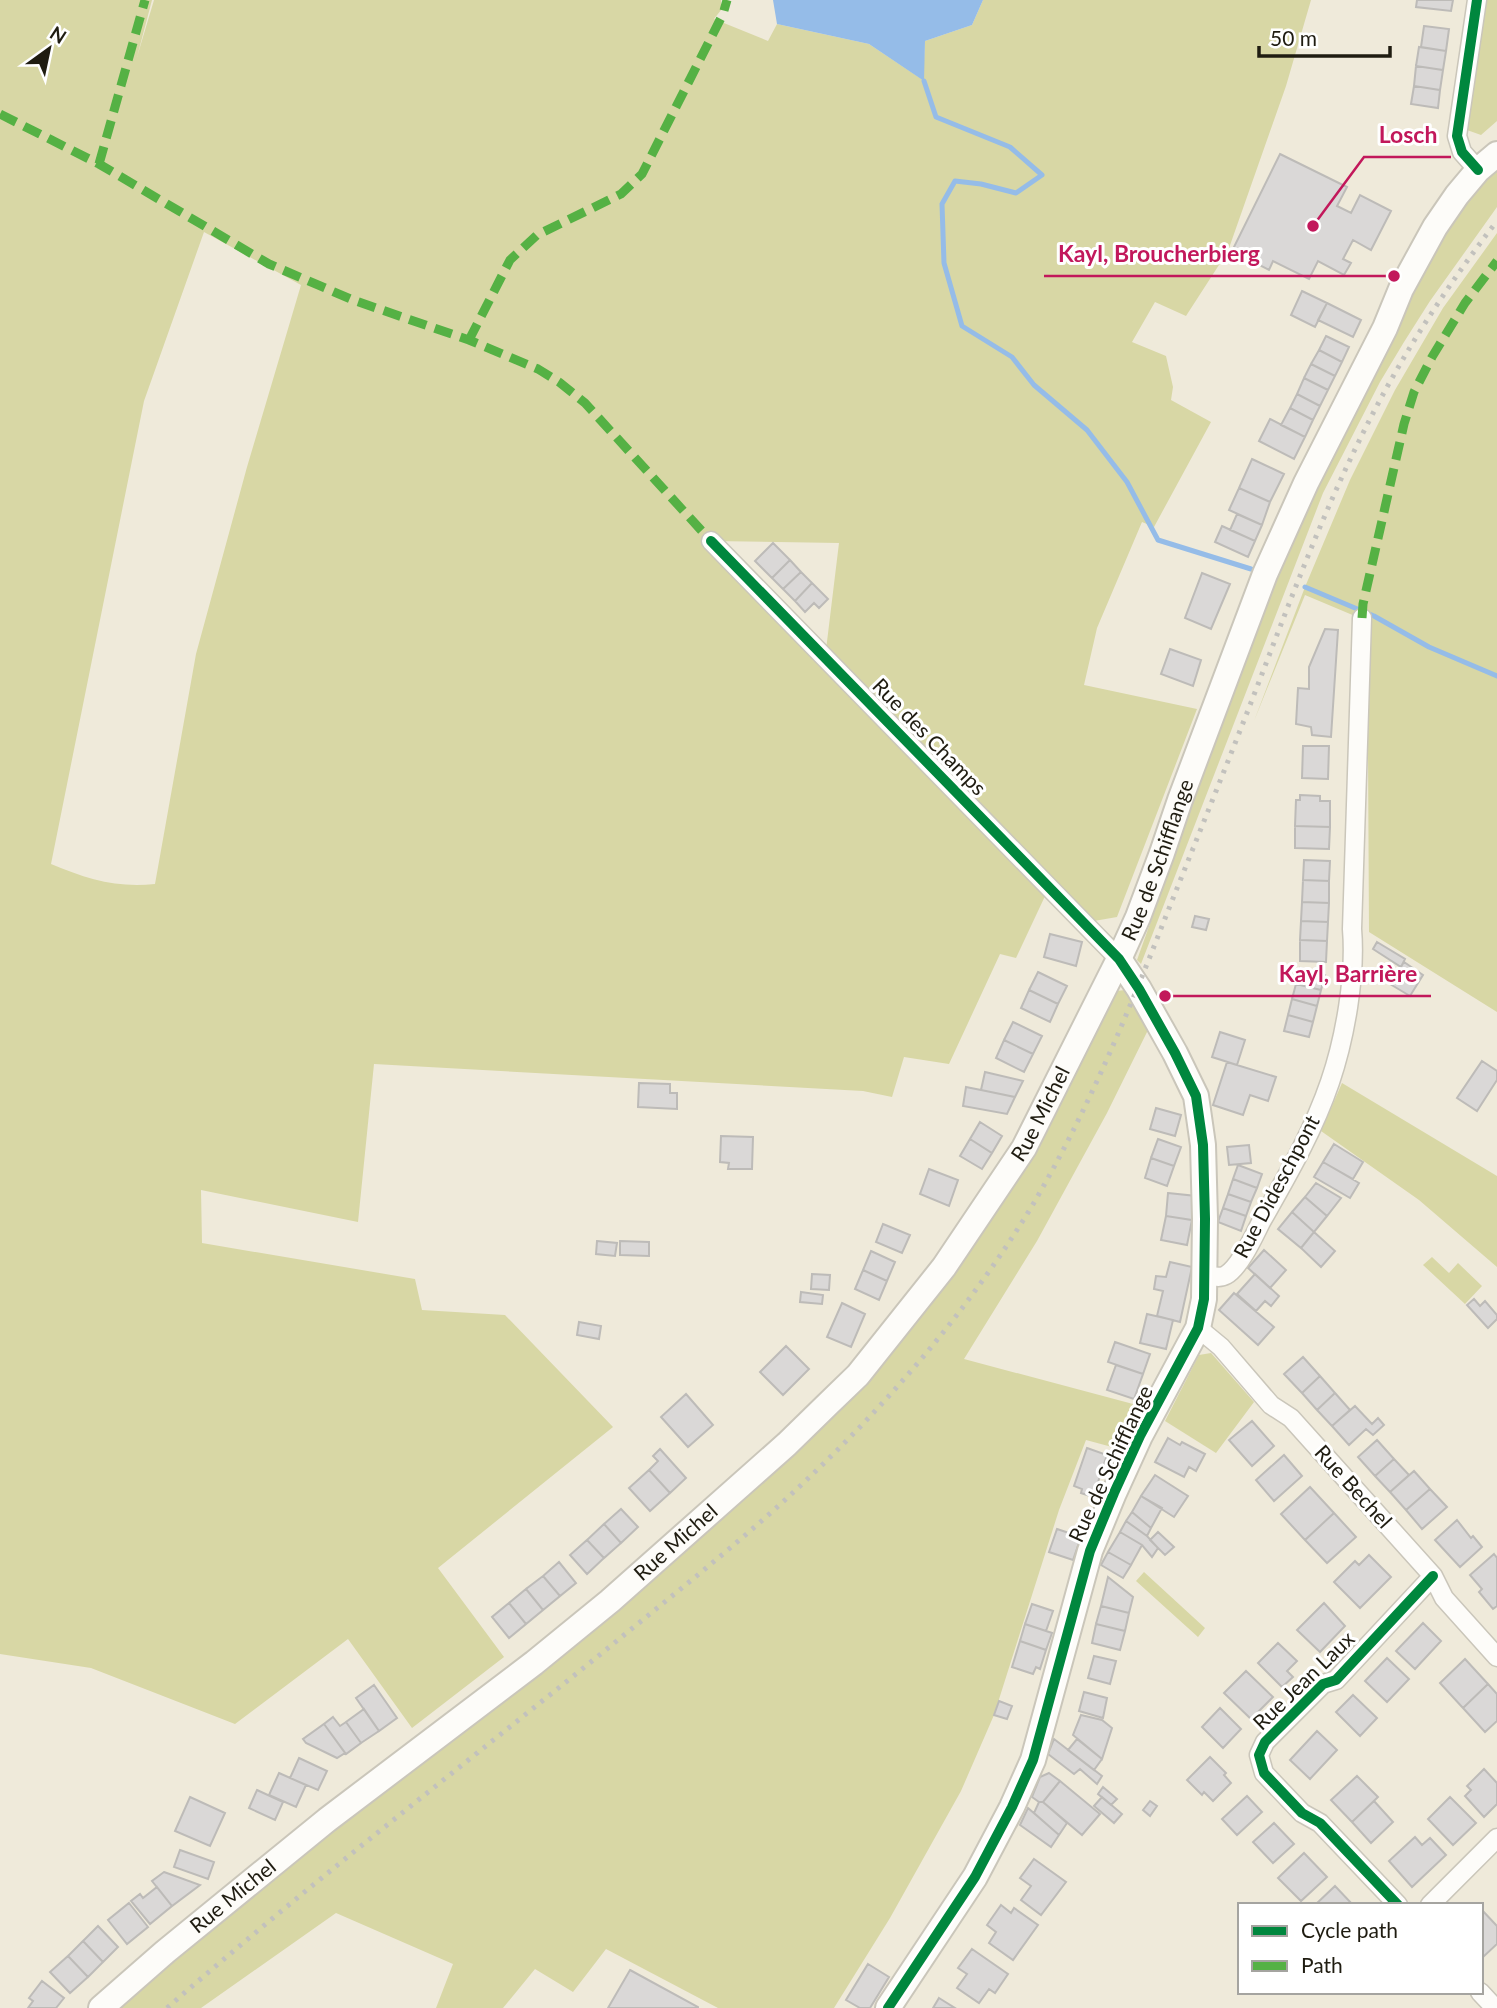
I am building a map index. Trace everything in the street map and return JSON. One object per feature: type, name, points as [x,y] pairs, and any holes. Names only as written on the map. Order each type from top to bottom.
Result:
[{"type":"main road","name":"Rue de Schifflange","points":[[888,2008],[975,1877],[1012,1807],[1032,1760],[1090,1551],[1140,1436],[1198,1328],[1204,1299],[1205,1274],[1203,1145],[1195,1096],[1175,1053],[1139,989],[1119,960],[1157,866],[1265,574],[1306,483],[1385,328],[1401,289],[1435,227],[1478,170],[1497,154]]},
{"type":"main road","name":"Rue Michel","points":[[101,2008],[327,1819],[534,1663],[610,1601],[787,1444],[858,1375],[944,1267],[1024,1148],[1119,960]]},
{"type":"street","points":[[1477,0],[1457,136],[1462,152],[1478,170]]},
{"type":"street","name":"Rue des Champs","points":[[711,541],[1119,960]]},
{"type":"street","name":"Rue Dideschpont","points":[[1205,1274],[1214,1277],[1225,1275],[1234,1268],[1247,1248],[1304,1145],[1330,1082],[1344,1031],[1354,954],[1352,929],[1362,618]]},
{"type":"street","name":"Rue Bechel","points":[[1198,1328],[1221,1348],[1271,1405],[1291,1418],[1433,1576],[1444,1598],[1497,1657]]},
{"type":"street","name":"Rue Jean Laux","points":[[1396,1903],[1320,1823],[1302,1812],[1264,1773],[1259,1755],[1265,1742],[1323,1684],[1336,1680],[1433,1576]]},
{"type":"street","points":[[1432,1903],[1497,1838]]},
{"type":"street","points":[[1482,1994],[1495,2008]]},
{"type":"green space","points":[[0,0],[152,0],[137,57],[154,0],[721,0],[721,10],[714,19],[768,41],[777,24],[869,44],[923,80],[925,41],[972,25],[983,0],[1311,0],[1286,86],[1228,251],[1186,316],[1155,302],[1132,342],[1166,356],[1173,387],[1171,400],[1211,422],[1154,527],[1142,522],[1097,628],[1084,685],[1197,709],[1117,917],[1094,921],[1078,904],[1046,894],[1016,958],[1000,954],[949,1064],[904,1057],[892,1097],[863,1091],[374,1064],[358,1222],[201,1190],[202,1243],[415,1279],[422,1310],[505,1315],[613,1427],[438,1568],[504,1657],[412,1728],[348,1639],[235,1724],[91,1668],[0,1654]],"holes":[[[204,232],[301,285],[247,467],[196,654],[155,884],[127,885],[89,878],[51,864],[144,401]],[[712,541],[839,543],[825,658]]]},
{"type":"green space","points":[[1486,0],[1497,0],[1497,121],[1481,135],[1467,130]]},
{"type":"green space","points":[[1497,154],[1497,207],[1404,342],[1380,382],[1323,493],[1141,964],[1137,960],[1192,806],[1180,800],[1401,289]]},
{"type":"green space","points":[[1497,233],[1497,1012],[1369,932],[1368,750],[1358,742],[1362,619],[1305,595],[1254,721],[1305,587],[1350,480],[1395,390],[1443,308]]},
{"type":"green space","points":[[1126,990],[1139,1008],[1148,1030],[1107,1113],[1037,1241],[964,1359],[1133,1404],[1112,1447],[1086,1440],[1059,1510],[994,1715],[961,1791],[890,1918],[834,2008],[718,2008],[606,1949],[573,1992],[535,1969],[503,2008],[436,2008],[453,1964],[336,1913],[201,2008],[114,2008],[844,1399],[1115,991]]},
{"type":"green space","points":[[1342,1083],[1497,1176],[1497,1267],[1419,1200],[1321,1131]]},
{"type":"green space","points":[[1432,1257],[1449,1273],[1458,1263],[1482,1286],[1465,1304],[1423,1265]]},
{"type":"green space","points":[[1211,1353],[1254,1402],[1216,1453],[1165,1421],[1199,1355]]},
{"type":"green space","points":[[1144,1572],[1205,1628],[1198,1637],[1136,1581]]},
{"type":"water","points":[[773,0],[983,0],[972,25],[925,41],[924,81],[869,44],[777,24]]},
{"type":"building","points":[[1417,0],[1453,0],[1451,11],[1416,7]]},
{"type":"building","points":[[1424,26],[1449,29],[1446,51],[1421,47]]},
{"type":"building","points":[[1419,47],[1446,51],[1443,70],[1416,66]]},
{"type":"building","points":[[1416,66],[1443,70],[1440,90],[1414,86]]},
{"type":"building","points":[[1414,86],[1440,90],[1438,108],[1411,104]]},
{"type":"building","points":[[1280,154],[1347,187],[1337,206],[1351,213],[1360,195],[1391,211],[1371,250],[1353,240],[1343,259],[1351,263],[1344,275],[1318,261],[1309,279],[1273,261],[1269,270],[1232,251]]},
{"type":"building","points":[[1302,291],[1327,303],[1315,327],[1291,315]]},
{"type":"building","points":[[1327,303],[1361,320],[1353,337],[1318,320]]},
{"type":"building","points":[[1326,336],[1349,347],[1342,362],[1319,350]]},
{"type":"building","points":[[1319,350],[1342,362],[1335,376],[1311,364]]},
{"type":"building","points":[[1311,364],[1335,376],[1328,390],[1304,378]]},
{"type":"building","points":[[1304,378],[1328,390],[1320,406],[1297,394]]},
{"type":"building","points":[[1297,394],[1320,406],[1313,420],[1290,408]]},
{"type":"building","points":[[1290,408],[1313,420],[1305,437],[1281,425]]},
{"type":"building","points":[[1270,419],[1305,437],[1294,459],[1259,441]]},
{"type":"building","points":[[1252,459],[1284,474],[1270,502],[1239,488]]},
{"type":"building","points":[[1239,488],[1270,502],[1262,525],[1229,510]]},
{"type":"building","points":[[1237,514],[1262,525],[1255,541],[1230,530]]},
{"type":"building","points":[[1222,526],[1255,541],[1248,557],[1215,542]]},
{"type":"building","points":[[773,543],[790,560],[772,578],[755,561]]},
{"type":"building","points":[[790,560],[801,572],[783,589],[772,578]]},
{"type":"building","points":[[801,572],[812,583],[795,601],[783,589]]},
{"type":"building","points":[[1202,573],[1230,584],[1211,629],[1185,618]]},
{"type":"building","points":[[812,583],[828,599],[819,608],[814,603],[805,612],[795,601]]},
{"type":"building","points":[[1325,629],[1338,630],[1331,737],[1312,735],[1311,727],[1296,724],[1298,688],[1309,689],[1309,667]]},
{"type":"building","points":[[1170,649],[1201,660],[1193,686],[1161,674]]},
{"type":"building","points":[[1303,746],[1329,746],[1328,779],[1302,778]]},
{"type":"building","points":[[1300,795],[1320,796],[1320,801],[1330,801],[1330,827],[1295,826],[1296,800],[1300,800]]},
{"type":"building","points":[[1295,826],[1330,827],[1329,849],[1295,848]]},
{"type":"building","points":[[1304,860],[1330,861],[1329,881],[1303,880]]},
{"type":"building","points":[[1303,880],[1329,881],[1329,903],[1302,902]]},
{"type":"building","points":[[1302,902],[1329,903],[1328,922],[1301,921]]},
{"type":"building","points":[[1195,916],[1209,919],[1206,930],[1192,927]]},
{"type":"building","points":[[1301,921],[1328,922],[1327,941],[1300,940]]},
{"type":"building","points":[[1050,934],[1082,942],[1076,966],[1044,957]]},
{"type":"building","points":[[1300,940],[1327,941],[1326,962],[1300,961]]},
{"type":"building","points":[[1377,942],[1405,959],[1401,967],[1373,949]]},
{"type":"building","points":[[1404,962],[1423,975],[1410,996],[1390,984]]},
{"type":"building","points":[[1300,968],[1325,975],[1321,990],[1296,984]]},
{"type":"building","points":[[1038,972],[1067,986],[1058,1004],[1029,990]]},
{"type":"building","points":[[1296,984],[1321,990],[1317,1006],[1292,999]]},
{"type":"building","points":[[1029,990],[1058,1004],[1050,1022],[1021,1008]]},
{"type":"building","points":[[1292,999],[1317,1006],[1313,1022],[1288,1015]]},
{"type":"building","points":[[1288,1015],[1313,1022],[1309,1037],[1284,1031]]},
{"type":"building","points":[[1013,1022],[1042,1036],[1033,1054],[1004,1040]]},
{"type":"building","points":[[1220,1032],[1245,1040],[1237,1065],[1212,1057]]},
{"type":"building","points":[[1004,1040],[1033,1054],[1024,1072],[996,1058]]},
{"type":"building","points":[[1482,1061],[1497,1071],[1497,1080],[1477,1111],[1457,1098]]},
{"type":"building","points":[[1227,1062],[1276,1077],[1268,1101],[1250,1095],[1243,1115],[1213,1105]]},
{"type":"building","points":[[985,1072],[1023,1081],[1015,1097],[981,1090]]},
{"type":"building","points":[[639,1083],[670,1084],[670,1093],[677,1093],[677,1109],[638,1107]]},
{"type":"building","points":[[966,1087],[1015,1097],[1007,1114],[963,1106]]},
{"type":"building","points":[[1156,1108],[1181,1115],[1175,1136],[1150,1129]]},
{"type":"building","points":[[980,1122],[1002,1136],[992,1153],[970,1139]]},
{"type":"building","points":[[721,1136],[753,1137],[752,1169],[728,1169],[729,1163],[720,1162]]},
{"type":"building","points":[[970,1139],[992,1153],[982,1169],[960,1156]]},
{"type":"building","points":[[1158,1139],[1181,1147],[1174,1166],[1151,1158]]},
{"type":"building","points":[[1334,1144],[1363,1162],[1353,1179],[1323,1162]]},
{"type":"building","points":[[1249,1145],[1251,1163],[1229,1165],[1227,1147]]},
{"type":"building","points":[[1151,1158],[1174,1166],[1167,1186],[1145,1178]]},
{"type":"building","points":[[1323,1162],[1359,1183],[1350,1198],[1314,1177]]},
{"type":"building","points":[[1238,1165],[1262,1174],[1257,1188],[1233,1179]]},
{"type":"building","points":[[929,1169],[958,1180],[949,1206],[920,1194]]},
{"type":"building","points":[[1233,1179],[1257,1188],[1251,1202],[1228,1194]]},
{"type":"building","points":[[1316,1183],[1341,1198],[1327,1216],[1305,1197]]},
{"type":"building","points":[[1168,1193],[1196,1196],[1192,1220],[1166,1216]]},
{"type":"building","points":[[1228,1194],[1251,1202],[1246,1216],[1223,1208]]},
{"type":"building","points":[[1305,1197],[1327,1216],[1314,1232],[1292,1212]]},
{"type":"building","points":[[1223,1208],[1246,1216],[1241,1231],[1218,1222]]},
{"type":"building","points":[[1292,1212],[1314,1232],[1301,1248],[1278,1229]]},
{"type":"building","points":[[1166,1216],[1192,1220],[1187,1245],[1161,1240]]},
{"type":"building","points":[[883,1224],[910,1235],[902,1253],[876,1242]]},
{"type":"building","points":[[1314,1232],[1335,1251],[1321,1267],[1301,1248]]},
{"type":"building","points":[[597,1241],[617,1243],[615,1256],[596,1254]]},
{"type":"building","points":[[620,1241],[649,1242],[649,1256],[620,1255]]},
{"type":"building","points":[[1264,1250],[1286,1270],[1270,1288],[1248,1268]]},
{"type":"building","points":[[871,1251],[895,1262],[887,1281],[863,1270]]},
{"type":"building","points":[[1170,1262],[1192,1267],[1180,1322],[1157,1316],[1163,1291],[1154,1289],[1156,1276],[1166,1277]]},
{"type":"building","points":[[863,1270],[887,1281],[879,1300],[855,1289]]},
{"type":"building","points":[[812,1274],[830,1275],[829,1290],[811,1289]]},
{"type":"building","points":[[1255,1274],[1279,1296],[1271,1306],[1265,1301],[1256,1311],[1237,1294]]},
{"type":"building","points":[[801,1292],[823,1295],[822,1304],[800,1302]]},
{"type":"building","points":[[1234,1293],[1274,1327],[1258,1345],[1219,1310]]},
{"type":"building","points":[[1474,1299],[1480,1306],[1485,1301],[1497,1315],[1497,1319],[1488,1328],[1467,1305]]},
{"type":"building","points":[[842,1303],[865,1314],[851,1347],[827,1337]]},
{"type":"building","points":[[1147,1314],[1173,1320],[1166,1349],[1140,1343]]},
{"type":"building","points":[[579,1322],[601,1326],[599,1339],[577,1335]]},
{"type":"building","points":[[1115,1342],[1150,1354],[1143,1374],[1108,1362]]},
{"type":"building","points":[[786,1346],[809,1369],[783,1395],[760,1372]]},
{"type":"building","points":[[1303,1357],[1320,1376],[1302,1393],[1284,1374]]},
{"type":"building","points":[[1116,1365],[1143,1374],[1134,1399],[1107,1390]]},
{"type":"building","points":[[1320,1376],[1335,1393],[1317,1410],[1302,1393]]},
{"type":"building","points":[[1335,1393],[1350,1410],[1332,1426],[1317,1410]]},
{"type":"building","points":[[686,1394],[713,1425],[688,1447],[661,1417]]},
{"type":"building","points":[[1355,1406],[1372,1424],[1378,1418],[1384,1425],[1373,1435],[1366,1429],[1349,1445],[1332,1426]]},
{"type":"building","points":[[1252,1421],[1274,1446],[1252,1466],[1229,1440]]},
{"type":"building","points":[[1168,1438],[1205,1454],[1196,1471],[1189,1467],[1184,1477],[1155,1462]]},
{"type":"building","points":[[1377,1440],[1394,1459],[1375,1476],[1358,1457]]},
{"type":"building","points":[[1087,1448],[1107,1455],[1093,1497],[1081,1493],[1082,1489],[1074,1486]]},
{"type":"building","points":[[660,1449],[686,1478],[670,1493],[649,1470],[658,1461],[653,1456]]},
{"type":"building","points":[[1284,1455],[1302,1476],[1274,1501],[1256,1480]]},
{"type":"building","points":[[1394,1459],[1409,1475],[1390,1492],[1375,1476]]},
{"type":"building","points":[[649,1470],[670,1493],[650,1511],[629,1488]]},
{"type":"building","points":[[1414,1471],[1430,1489],[1406,1510],[1390,1492]]},
{"type":"building","points":[[1155,1475],[1188,1496],[1174,1517],[1141,1496]]},
{"type":"building","points":[[1310,1487],[1334,1513],[1305,1540],[1281,1514]]},
{"type":"building","points":[[1430,1489],[1447,1507],[1422,1529],[1406,1510]]},
{"type":"building","points":[[1141,1496],[1162,1508],[1151,1528],[1132,1512]]},
{"type":"building","points":[[621,1509],[638,1527],[621,1543],[604,1524]]},
{"type":"building","points":[[1132,1512],[1151,1528],[1147,1536],[1126,1521]]},
{"type":"building","points":[[1334,1513],[1356,1537],[1327,1563],[1305,1540]]},
{"type":"building","points":[[1457,1520],[1482,1547],[1460,1567],[1435,1540]]},
{"type":"building","points":[[1126,1521],[1158,1548],[1152,1557],[1142,1545],[1120,1532]]},
{"type":"building","points":[[604,1524],[621,1543],[604,1558],[587,1540]]},
{"type":"building","points":[[1057,1529],[1081,1537],[1073,1560],[1049,1552]]},
{"type":"building","points":[[1120,1532],[1142,1545],[1131,1565],[1108,1552]]},
{"type":"building","points":[[1158,1532],[1174,1547],[1165,1555],[1150,1540]]},
{"type":"building","points":[[587,1540],[604,1558],[587,1574],[570,1555]]},
{"type":"building","points":[[1108,1552],[1131,1565],[1123,1578],[1101,1565]]},
{"type":"building","points":[[1494,1554],[1497,1558],[1497,1606],[1493,1609],[1470,1575]]},
{"type":"building","points":[[1369,1555],[1391,1577],[1360,1608],[1334,1582],[1355,1561],[1359,1565]]},
{"type":"building","points":[[559,1562],[576,1583],[560,1596],[543,1576]]},
{"type":"building","points":[[543,1576],[560,1596],[543,1610],[526,1589]]},
{"type":"building","points":[[1108,1577],[1133,1597],[1129,1613],[1101,1606]]},
{"type":"building","points":[[526,1589],[543,1610],[526,1624],[509,1603]]},
{"type":"building","points":[[509,1603],[526,1624],[509,1638],[492,1617]]},
{"type":"building","points":[[1324,1603],[1345,1626],[1320,1652],[1297,1630]]},
{"type":"building","points":[[1032,1604],[1053,1611],[1046,1631],[1025,1624]]},
{"type":"building","points":[[1101,1606],[1129,1613],[1125,1631],[1096,1624]]},
{"type":"building","points":[[1423,1623],[1441,1641],[1415,1669],[1396,1651]]},
{"type":"building","points":[[1025,1624],[1052,1633],[1046,1650],[1020,1641]]},
{"type":"building","points":[[1096,1624],[1125,1631],[1120,1650],[1092,1643]]},
{"type":"building","points":[[1020,1641],[1046,1650],[1040,1669],[1036,1667],[1033,1674],[1012,1667]]},
{"type":"building","points":[[1278,1643],[1297,1661],[1287,1671],[1293,1677],[1282,1687],[1258,1663]]},
{"type":"building","points":[[1094,1656],[1116,1661],[1110,1684],[1088,1678]]},
{"type":"building","points":[[1387,1658],[1409,1679],[1387,1702],[1365,1681]]},
{"type":"building","points":[[1465,1659],[1488,1684],[1463,1708],[1440,1683]]},
{"type":"building","points":[[1246,1671],[1273,1697],[1251,1719],[1224,1693]]},
{"type":"building","points":[[1488,1684],[1497,1694],[1497,1721],[1485,1732],[1463,1708]]},
{"type":"building","points":[[374,1685],[397,1718],[379,1731],[356,1698]]},
{"type":"building","points":[[1084,1692],[1107,1698],[1103,1718],[1079,1711]]},
{"type":"building","points":[[1353,1695],[1377,1718],[1360,1736],[1336,1712]]},
{"type":"building","points":[[999,1701],[1012,1706],[1007,1719],[994,1715]]},
{"type":"building","points":[[1220,1708],[1241,1729],[1223,1748],[1202,1727]]},
{"type":"building","points":[[364,1709],[379,1731],[361,1743],[346,1722]]},
{"type":"building","points":[[1081,1715],[1102,1720],[1112,1728],[1102,1759],[1073,1735]]},
{"type":"building","points":[[333,1717],[340,1726],[346,1722],[361,1743],[346,1754],[324,1724]]},
{"type":"building","points":[[324,1724],[345,1753],[337,1758],[303,1739]]},
{"type":"building","points":[[1317,1731],[1337,1750],[1310,1779],[1290,1760]]},
{"type":"building","points":[[1054,1739],[1102,1776],[1097,1784],[1080,1769],[1074,1774],[1048,1754]]},
{"type":"building","points":[[1077,1739],[1102,1759],[1094,1770],[1068,1750]]},
{"type":"building","points":[[1210,1757],[1226,1773],[1224,1775],[1231,1783],[1213,1801],[1204,1792],[1202,1795],[1187,1780]]},
{"type":"building","points":[[299,1758],[327,1771],[318,1790],[290,1778]]},
{"type":"building","points":[[1484,1769],[1497,1783],[1497,1804],[1484,1817],[1465,1796],[1471,1790],[1467,1786]]},
{"type":"building","points":[[279,1773],[306,1785],[296,1807],[269,1795]]},
{"type":"building","points":[[1049,1773],[1060,1781],[1043,1802],[1039,1802],[1032,1797],[1040,1777]]},
{"type":"building","points":[[1357,1776],[1378,1797],[1352,1822],[1331,1800]]},
{"type":"building","points":[[1060,1781],[1100,1814],[1082,1835],[1043,1802]]},
{"type":"building","points":[[1103,1787],[1117,1799],[1111,1805],[1098,1794]]},
{"type":"building","points":[[257,1790],[283,1802],[275,1820],[249,1808]]},
{"type":"building","points":[[1247,1796],[1262,1812],[1237,1835],[1222,1819]]},
{"type":"building","points":[[190,1797],[225,1813],[210,1846],[175,1831]]},
{"type":"building","points":[[1102,1797],[1122,1814],[1114,1823],[1094,1806]]},
{"type":"building","points":[[1450,1797],[1476,1823],[1453,1845],[1428,1819]]},
{"type":"building","points":[[1150,1801],[1157,1806],[1150,1816],[1143,1810]]},
{"type":"building","points":[[1374,1801],[1393,1822],[1371,1843],[1352,1822]]},
{"type":"building","points":[[1039,1802],[1043,1802],[1067,1823],[1059,1835],[1034,1813]]},
{"type":"building","points":[[1028,1808],[1059,1835],[1051,1847],[1020,1825]]},
{"type":"building","points":[[1274,1823],[1294,1844],[1273,1863],[1253,1842]]},
{"type":"building","points":[[1415,1837],[1422,1845],[1430,1838],[1446,1855],[1412,1887],[1389,1861]]},
{"type":"building","points":[[180,1850],[214,1862],[208,1879],[174,1867]]},
{"type":"building","points":[[1304,1853],[1327,1877],[1301,1901],[1278,1878]]},
{"type":"building","points":[[1034,1859],[1066,1882],[1041,1915],[1021,1900],[1031,1886],[1020,1878]]},
{"type":"building","points":[[164,1872],[200,1885],[172,1906],[152,1881]]},
{"type":"building","points":[[1335,1886],[1351,1903],[1317,1903]]},
{"type":"building","points":[[157,1887],[172,1906],[150,1924],[131,1901],[140,1894],[143,1898]]},
{"type":"building","points":[[129,1903],[148,1927],[127,1944],[108,1920]]},
{"type":"building","points":[[1001,1905],[1011,1913],[1014,1908],[1038,1925],[1013,1960],[989,1943],[996,1932],[987,1925]]},
{"type":"building","points":[[1483,1911],[1497,1926],[1497,1944],[1483,1957]]},
{"type":"building","points":[[98,1926],[118,1947],[103,1962],[83,1941]]},
{"type":"building","points":[[83,1941],[103,1962],[88,1977],[68,1956]]},
{"type":"building","points":[[972,1949],[1008,1974],[995,1993],[989,1989],[979,2003],[957,1988],[967,1974],[958,1968]]},
{"type":"building","points":[[68,1956],[88,1977],[70,1993],[50,1972]]},
{"type":"building","points":[[868,1964],[889,1977],[870,2008],[860,2008],[846,2000]]},
{"type":"building","points":[[630,1970],[698,2007],[698,2008],[608,2008]]},
{"type":"building","points":[[42,1981],[64,1998],[56,2008],[28,2008],[33,2001],[29,1998]]},
{"type":"building","points":[[939,1998],[955,2008],[933,2008]]},
{"type":"waterway","points":[[924,81],[936,117],[1010,147],[1042,175],[1016,193],[955,181],[942,204],[944,263],[962,326],[1012,357],[1034,385],[1087,430],[1127,482],[1158,540],[1251,569]]},
{"type":"waterway","points":[[1305,587],[1374,616],[1429,647],[1497,676]]},
{"type":"railway","points":[[167,2008],[328,1873],[764,1519],[854,1433],[948,1327],[1029,1211],[1068,1141],[1102,1069],[1149,958],[1307,558],[1363,433],[1425,324],[1497,221]]},
{"type":"marked path","points":[[99,164],[145,0]]},
{"type":"marked path","points":[[469,340],[510,260],[537,235],[621,194],[642,174],[723,14],[727,0]]},
{"type":"marked path","points":[[0,114],[99,164],[269,264],[353,300],[469,340],[538,369],[585,403],[711,541]]},
{"type":"marked path","points":[[1362,618],[1404,424],[1414,392],[1465,303],[1497,261]]},
{"type":"cycle path","points":[[1477,0],[1457,136],[1462,152],[1478,170]]},
{"type":"cycle path","points":[[711,541],[1119,959],[1175,1053],[1196,1096],[1203,1145],[1204,1299],[1198,1328],[1140,1436],[1090,1551],[1033,1760],[1012,1807],[975,1877],[888,2008]]},
{"type":"cycle path","points":[[1396,1903],[1320,1823],[1302,1813],[1264,1773],[1259,1755],[1265,1742],[1323,1684],[1336,1680],[1433,1576]]},
{"type":"place","name":"Losch","points":[[1313,226]]},
{"type":"place","name":"Kayl, Broucherbierg","points":[[1394,276]]},
{"type":"place","name":"Kayl, Barrière","points":[[1165,996]]}]
